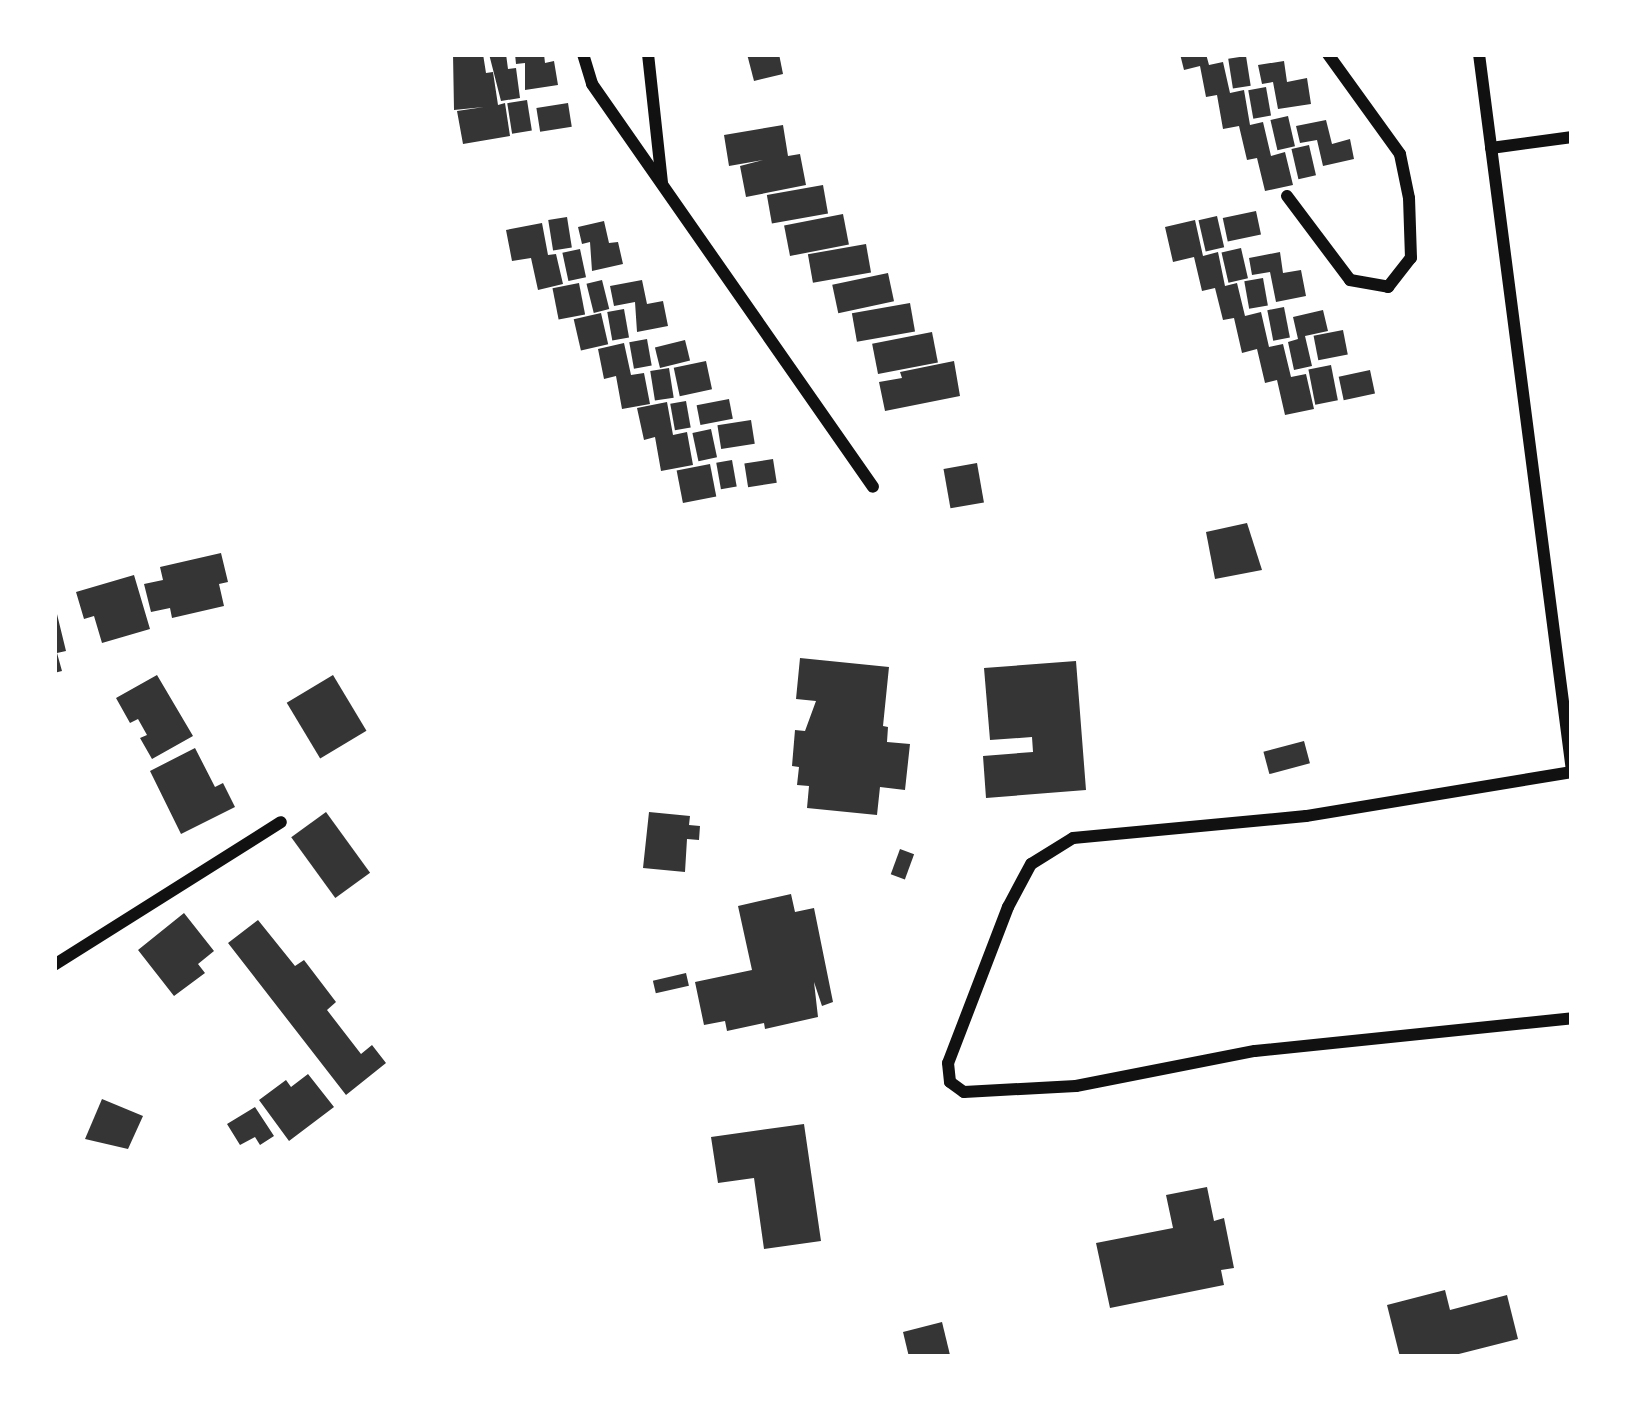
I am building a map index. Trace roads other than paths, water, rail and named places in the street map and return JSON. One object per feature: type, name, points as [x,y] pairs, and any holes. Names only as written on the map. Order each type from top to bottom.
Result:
[{"type":"street","points":[[583,54],[592,84],[873,487]]},
{"type":"street","points":[[648,54],[662,184]]},
{"type":"street","points":[[1287,196],[1350,280],[1388,287],[1411,258],[1409,198],[1400,154],[1328,54]]},
{"type":"street","points":[[1479,54],[1572,772],[1306,816],[1073,838],[1031,864],[1008,907],[948,1064],[950,1082],[964,1092],[1076,1086],[1255,1051],[1572,1018]]},
{"type":"street","points":[[1491,148],[1572,137]]},
{"type":"street","points":[[54,964],[281,822]]}]
